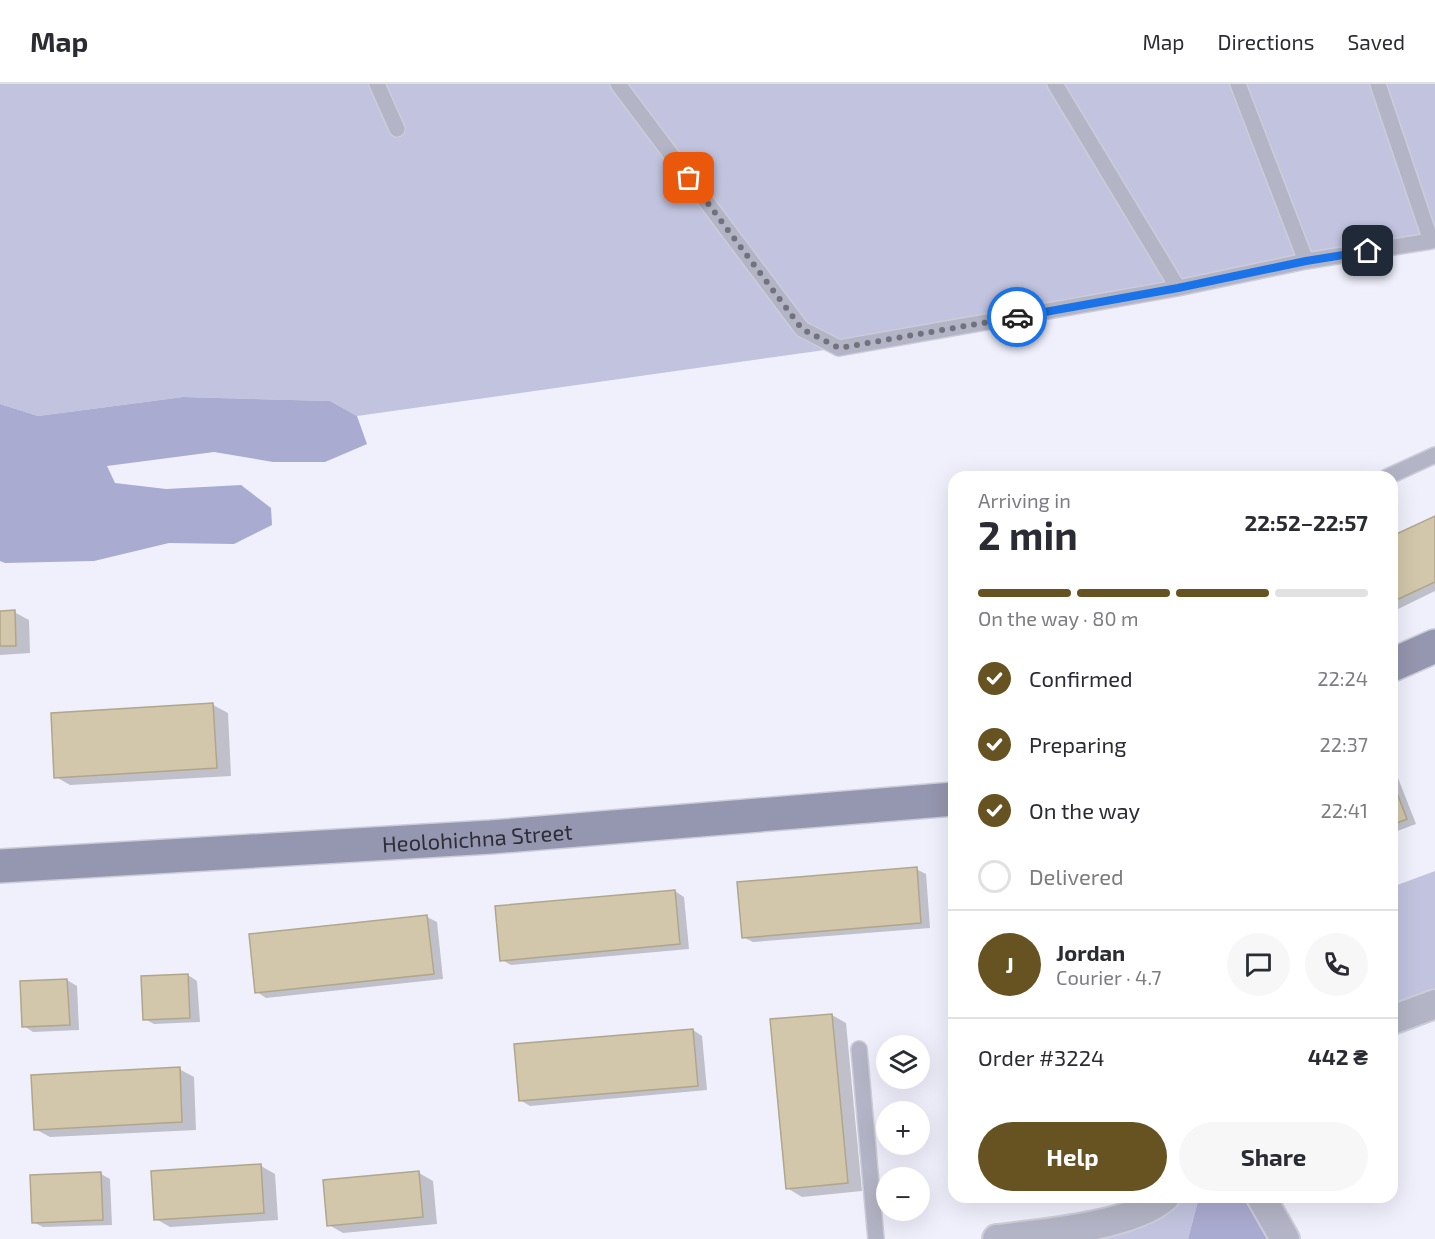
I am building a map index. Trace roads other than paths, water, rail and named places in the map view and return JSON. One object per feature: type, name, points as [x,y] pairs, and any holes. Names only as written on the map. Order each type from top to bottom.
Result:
[{"type":"street","points":[[1398,662],[1435,646]]},
{"type":"street","name":"Heolohichna Street","points":[[0,866],[491,837],[948,799]]},
{"type":"street","points":[[1398,1018],[1435,1004]]},
{"type":"street","points":[[997,1239],[1061,1232],[1104,1222],[1159,1203]]},
{"type":"street","points":[[1264,1203],[1285,1239]]},
{"type":"lane","points":[[377,84],[398,129]]},
{"type":"lane","points":[[618,84],[802,329],[839,348],[1178,288],[1306,261],[1431,241],[1378,84]]},
{"type":"lane","points":[[1055,84],[1178,288]]},
{"type":"lane","points":[[1238,84],[1306,261]]},
{"type":"lane","points":[[1398,472],[1435,455]]},
{"type":"lane","points":[[859,1048],[876,1239]]}]
